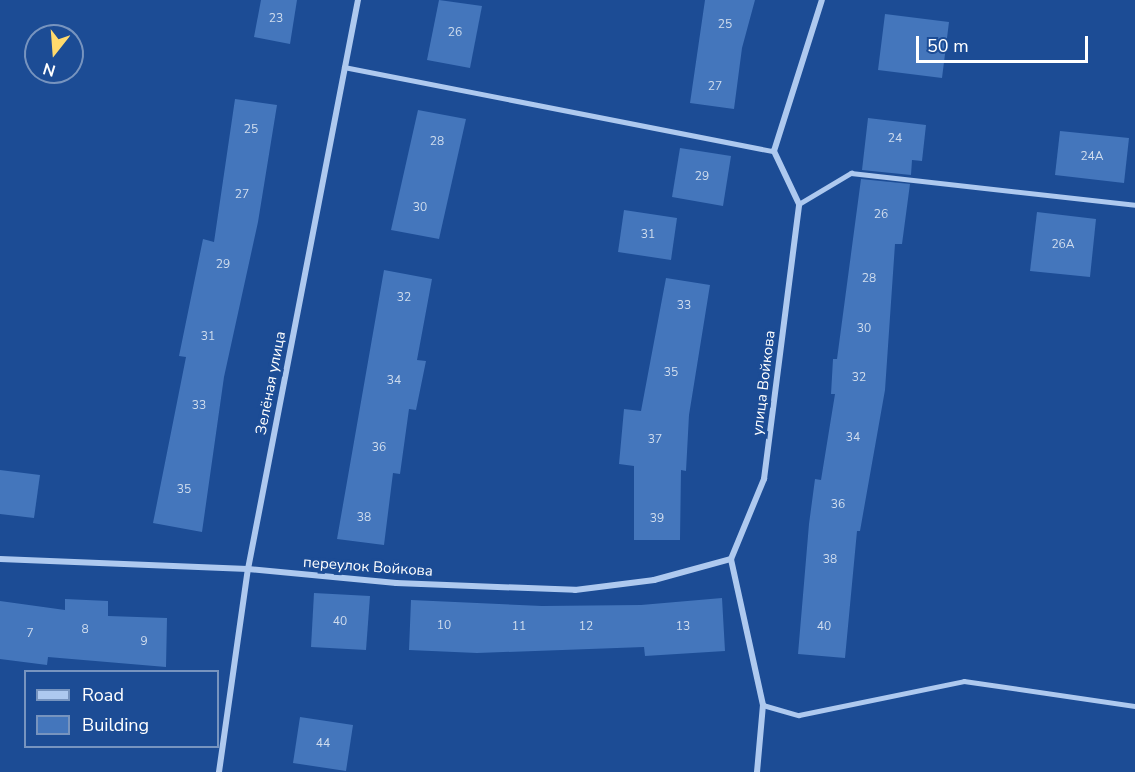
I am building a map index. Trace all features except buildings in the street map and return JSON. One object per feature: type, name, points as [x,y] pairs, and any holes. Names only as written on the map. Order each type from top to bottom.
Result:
[{"type":"street","name":"Зелёная улица","points":[[219,772],[248,569],[343,67],[358,0]]},
{"type":"street","points":[[799,204],[774,151],[822,0]]},
{"type":"street","name":"улица Войкова","points":[[731,558],[764,479],[799,204]]},
{"type":"street","points":[[731,558],[763,705],[757,772]]},
{"type":"street","name":"переулок Войкова","points":[[0,559],[248,569],[396,583],[575,590],[654,580],[731,558]]},
{"type":"lane","points":[[343,67],[774,151]]},
{"type":"lane","points":[[799,204],[851,173],[1135,205]]},
{"type":"lane","points":[[763,705],[799,715],[964,681],[1135,706]]}]
